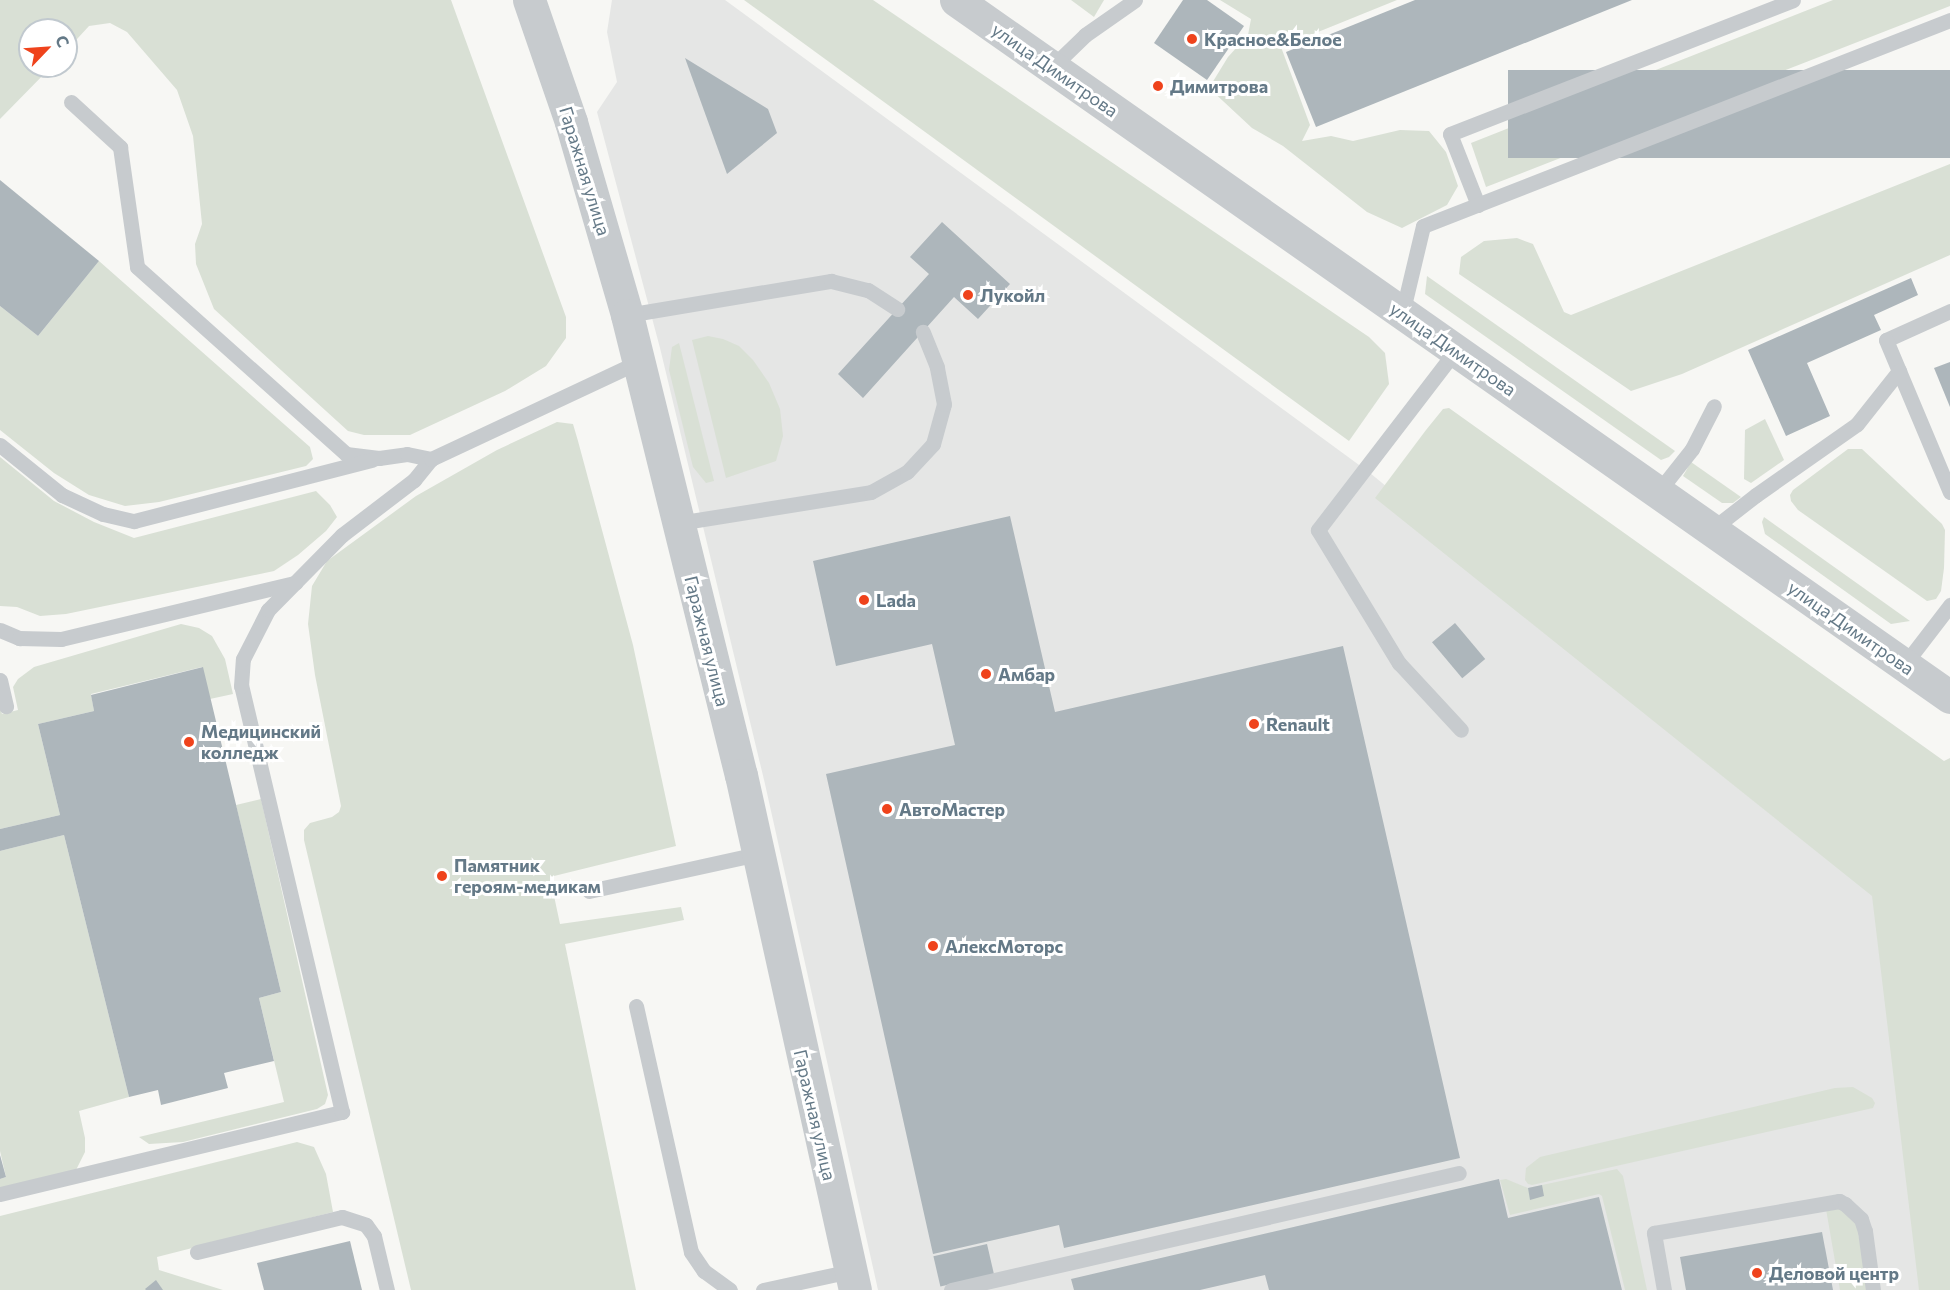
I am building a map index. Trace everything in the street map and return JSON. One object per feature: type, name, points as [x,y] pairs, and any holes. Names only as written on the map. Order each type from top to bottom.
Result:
[{"type":"street","name":"Гаражная улица","points":[[529,0],[571,122],[627,315],[741,775],[853,1280]]},
{"type":"street","name":"улица Димитрова","points":[[956,0],[1950,697]]},
{"type":"lane","points":[[1051,68],[1085,35],[1135,0]]},
{"type":"lane","points":[[1478,205],[1450,134],[1793,0]]},
{"type":"lane","points":[[1402,314],[1423,226],[1950,20]]},
{"type":"lane","points":[[71,102],[120,147],[137,267],[346,454],[379,458]]},
{"type":"lane","points":[[627,315],[831,281],[868,290],[897,309]]},
{"type":"lane","points":[[1950,311],[1886,340],[1950,492]]},
{"type":"lane","points":[[678,524],[871,492],[907,472],[933,444],[944,404],[937,367],[923,332]]},
{"type":"lane","points":[[1456,350],[1317,530],[1399,663],[1461,730]]},
{"type":"lane","points":[[0,1194],[342,1112],[241,686],[243,659],[249,643],[268,610],[342,535],[414,480],[431,459],[638,362]]},
{"type":"lane","points":[[1711,530],[1756,495],[1857,424],[1899,371]]},
{"type":"lane","points":[[1658,492],[1692,449],[1714,406]]},
{"type":"lane","points":[[0,445],[62,495],[103,514],[134,521],[379,458],[407,454],[431,459]]},
{"type":"lane","points":[[0,630],[19,638],[61,639],[296,583]]},
{"type":"lane","points":[[1904,665],[1950,605]]},
{"type":"lane","points":[[0,680],[6,706]]},
{"type":"lane","points":[[589,891],[757,854]]},
{"type":"lane","points":[[636,1006],[691,1252],[704,1271],[730,1290]]},
{"type":"lane","points":[[951,1290],[1459,1173]]},
{"type":"lane","points":[[1664,1290],[1654,1233],[1839,1201],[1861,1219],[1865,1231],[1873,1290]]},
{"type":"lane","points":[[197,1252],[342,1217],[366,1225],[374,1236],[387,1290]]},
{"type":"lane","points":[[763,1290],[853,1280]]},
{"type":"shaded area","points":[[0,0],[451,0],[566,317],[566,338],[546,366],[505,391],[410,435],[364,435],[348,431],[214,309],[196,264],[195,244],[202,224],[193,136],[177,90],[127,32],[110,23],[89,26],[78,38],[78,18],[18,18],[18,78],[40,78],[0,119]]},
{"type":"shaded area","points":[[612,0],[725,0],[1370,473],[1880,893],[1929,1290],[878,1290],[765,784],[660,348],[597,112],[617,82],[607,32]]},
{"type":"shaded area","points":[[744,0],[873,0],[1369,337],[1385,353],[1389,384],[1349,441]]},
{"type":"shaded area","points":[[1071,0],[1104,0],[1094,17]]},
{"type":"shaded area","points":[[1220,0],[1397,0],[1281,47],[1310,125],[1302,141],[1331,136],[1353,141],[1400,130],[1429,131],[1446,152],[1458,186],[1447,205],[1402,228],[1367,212],[1283,146],[1252,128],[1209,88],[1228,57],[1248,35],[1251,19]]},
{"type":"shaded area","points":[[1833,0],[1950,0],[1950,6],[1486,187],[1471,143]]},
{"type":"shaded area","points":[[1950,164],[1950,255],[1682,374],[1631,391],[1459,274],[1461,257],[1484,241],[1517,238],[1533,244],[1564,312],[1571,315]]},
{"type":"shaded area","points":[[99,261],[310,447],[313,459],[306,466],[159,502],[125,506],[89,495],[54,473],[0,430],[0,306],[38,336]]},
{"type":"shaded area","points":[[1427,276],[1675,451],[1669,457],[1661,460],[1425,294]]},
{"type":"shaded area","points":[[708,336],[739,346],[753,360],[769,383],[780,409],[783,436],[776,461],[726,478],[692,340]]},
{"type":"shaded area","points":[[679,343],[714,481],[706,483],[693,467],[669,370],[672,347]]},
{"type":"shaded area","points":[[1449,408],[1944,761],[1950,758],[1950,1290],[1919,1290],[1872,896],[1375,498],[1443,409]]},
{"type":"shaded area","points":[[1765,419],[1784,460],[1751,483],[1744,479],[1745,430]]},
{"type":"shaded area","points":[[557,422],[573,424],[578,441],[633,645],[676,846],[550,877],[560,924],[681,907],[684,920],[565,944],[636,1290],[411,1290],[304,840],[304,830],[310,823],[332,817],[339,812],[341,806],[315,675],[308,624],[312,586],[327,561],[416,496],[497,450]]},
{"type":"shaded area","points":[[1848,449],[1862,449],[1942,524],[1945,530],[1944,568],[1941,591],[1936,599],[1927,601],[1798,510],[1791,501],[1790,495],[1793,490]]},
{"type":"shaded area","points":[[0,457],[54,501],[94,522],[134,538],[316,491],[330,505],[337,517],[326,531],[298,555],[274,571],[66,614],[40,616],[17,607],[0,606]]},
{"type":"shaded area","points":[[1691,462],[1741,497],[1733,503],[1722,503],[1683,476]]},
{"type":"shaded area","points":[[1764,517],[1910,621],[1891,624],[1765,534],[1762,522]]},
{"type":"shaded area","points":[[181,624],[199,628],[212,636],[225,659],[233,694],[210,699],[202,667],[91,694],[94,711],[38,724],[60,815],[0,829],[0,708],[2,714],[18,710],[13,687],[18,679],[34,667]]},
{"type":"shaded area","points":[[261,799],[328,1095],[325,1104],[317,1109],[183,1142],[149,1144],[139,1137],[284,1102],[259,998],[281,992],[236,805]]},
{"type":"shaded area","points":[[64,835],[129,1097],[79,1111],[85,1138],[85,1152],[76,1170],[0,1190],[0,1179],[6,1177],[0,1151],[0,851]]},
{"type":"shaded area","points":[[1853,1087],[1872,1098],[1875,1103],[1873,1108],[1532,1185],[1525,1180],[1526,1168],[1540,1157],[1835,1088]]},
{"type":"shaded area","points":[[297,1142],[314,1147],[326,1174],[333,1212],[157,1257],[159,1270],[223,1290],[0,1290],[0,1216]]},
{"type":"shaded area","points":[[1617,1169],[1623,1176],[1647,1290],[1625,1290],[1602,1196],[1599,1194],[1510,1215],[1500,1180],[1506,1179],[1528,1188]]},
{"type":"shaded area","points":[[1838,1207],[1856,1221],[1868,1290],[1840,1290],[1826,1209]]},
{"type":"building","points":[[1183,0],[1207,0],[1244,26],[1207,80],[1154,43]]},
{"type":"building","points":[[1415,0],[1632,0],[1316,127],[1286,52]]},
{"type":"building","points":[[685,58],[768,109],[777,133],[727,174]]},
{"type":"building","points":[[1508,70],[1950,70],[1950,158],[1508,158]]},
{"type":"building","points":[[0,180],[99,261],[38,336],[0,306]]},
{"type":"building","points":[[942,222],[1010,284],[978,319],[954,297],[863,398],[838,374],[929,274],[910,257]]},
{"type":"building","points":[[1911,278],[1918,295],[1874,315],[1881,330],[1807,363],[1830,416],[1786,436],[1748,350]]},
{"type":"building","points":[[1950,362],[1950,407],[1934,368]]},
{"type":"building","points":[[1010,516],[1055,712],[1343,646],[1460,1158],[1064,1248],[1059,1225],[933,1254],[826,774],[955,745],[932,644],[836,666],[813,561]]},
{"type":"building","points":[[1455,623],[1485,659],[1462,678],[1432,642]]},
{"type":"building","points":[[203,667],[281,992],[259,998],[274,1061],[224,1073],[228,1088],[161,1105],[158,1090],[129,1097],[64,835],[0,851],[0,829],[60,815],[38,724],[94,711],[91,695]]},
{"type":"building","points":[[0,1155],[6,1177],[0,1179]]},
{"type":"building","points":[[1499,1179],[1508,1218],[1599,1197],[1622,1290],[1269,1290],[1265,1275],[1200,1290],[1074,1290],[1071,1279]]},
{"type":"building","points":[[1542,1185],[1544,1196],[1530,1200],[1528,1188]]},
{"type":"building","name":"Деловой центр","points":[[1822,1232],[1833,1290],[1686,1290],[1680,1257]]},
{"type":"building","points":[[350,1241],[362,1290],[264,1290],[257,1263]]},
{"type":"building","points":[[987,1244],[994,1274],[940,1287],[933,1256]]},
{"type":"building","points":[[156,1280],[163,1290],[145,1289]]},
{"type":"place","name":"Красное&Белое","points":[[1192,39]]},
{"type":"place","name":"Димитрова","points":[[1158,86]]},
{"type":"place","name":"Лукойл","points":[[968,295]]},
{"type":"place","name":"Lada","points":[[864,600]]},
{"type":"place","name":"Амбар","points":[[986,674]]},
{"type":"place","name":"Renault","points":[[1254,724]]},
{"type":"place","name":"Медицинский колледж","points":[[189,742]]},
{"type":"place","name":"АвтоМастер","points":[[887,809]]},
{"type":"place","name":"Памятник героям-медикам","points":[[442,876]]},
{"type":"place","name":"АлексМоторс","points":[[933,946]]},
{"type":"place","name":"Деловой центр","points":[[1757,1273]]}]
